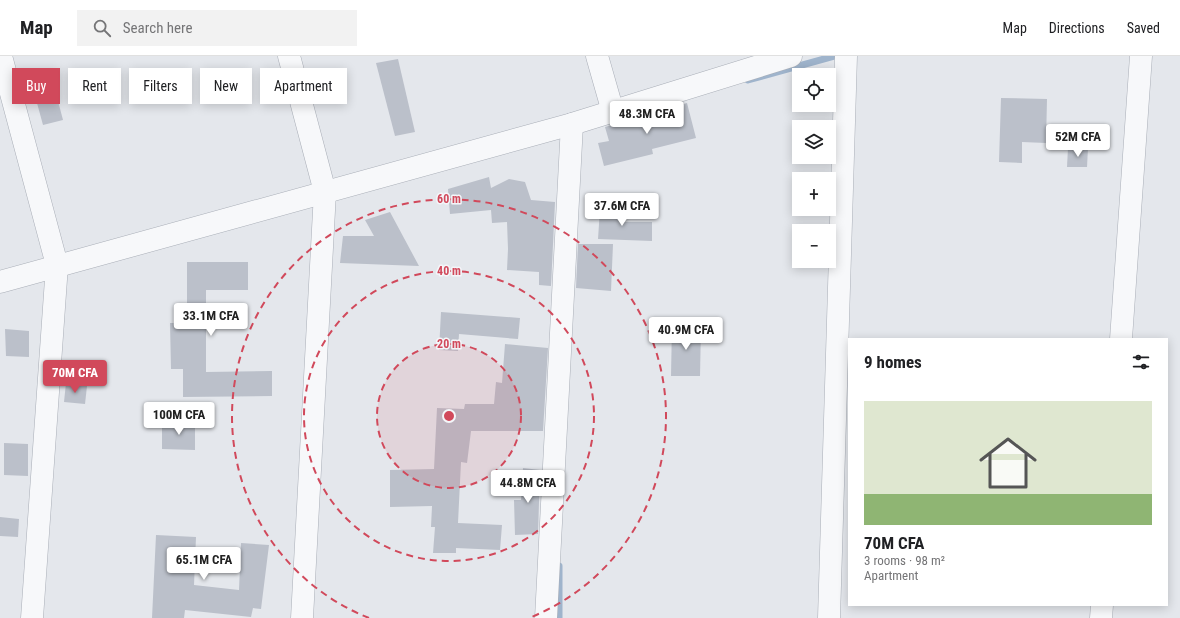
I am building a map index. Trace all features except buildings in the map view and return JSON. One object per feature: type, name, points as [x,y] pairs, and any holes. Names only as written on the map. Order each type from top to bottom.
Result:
[{"type":"street","points":[[2,56],[57,265],[32,618]]},
{"type":"street","points":[[289,56],[325,192],[302,618]]},
{"type":"street","points":[[597,56],[613,112]]},
{"type":"street","points":[[0,282],[57,265],[572,124],[791,56]]},
{"type":"street","points":[[829,618],[846,56]]},
{"type":"street","points":[[1121,338],[1141,56]]},
{"type":"street","points":[[546,618],[572,124]]},
{"type":"street","points":[[1101,618],[1102,606]]},
{"type":"waterway","points":[[748,80],[835,56]]},
{"type":"waterway","points":[[559,566],[559,618]]}]
